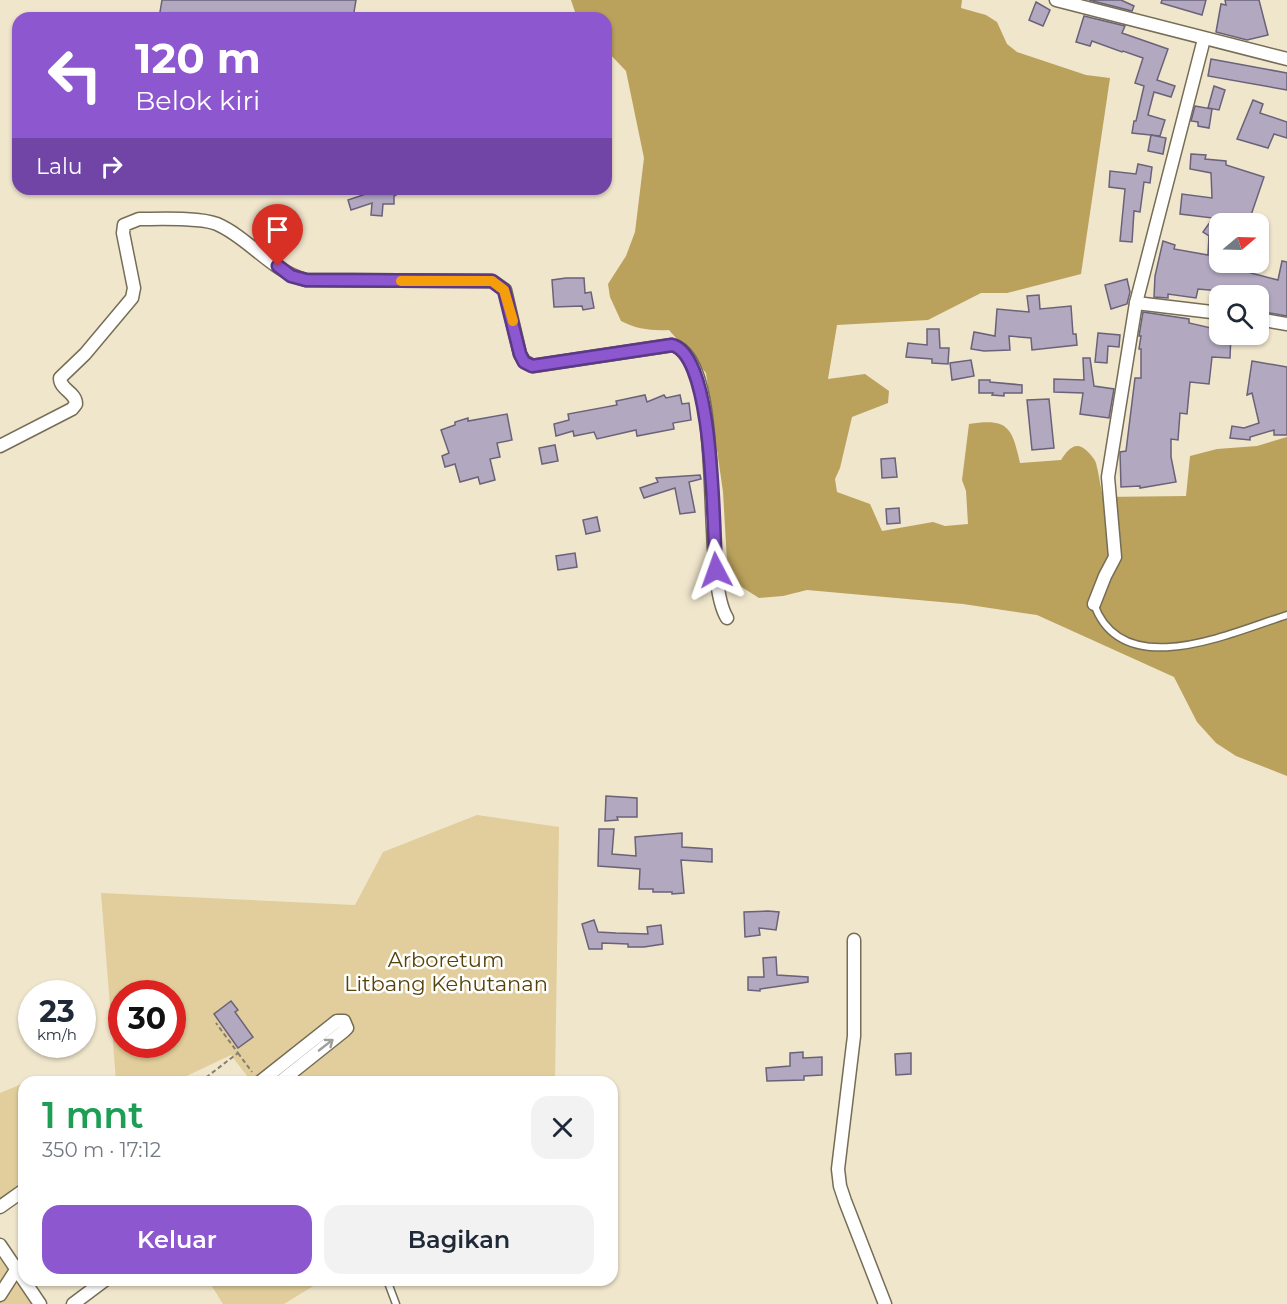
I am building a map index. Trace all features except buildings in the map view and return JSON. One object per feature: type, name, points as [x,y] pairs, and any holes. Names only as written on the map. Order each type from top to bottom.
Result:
[{"type":"street","points":[[1056,0],[1287,60]]},
{"type":"street","points":[[1094,604],[1115,556],[1108,477],[1136,303],[1204,39]]},
{"type":"street","points":[[0,446],[72,409],[76,404],[75,397],[61,385],[60,378],[85,354],[132,298],[134,288],[123,233],[124,225],[129,222],[139,219],[216,223],[291,276],[306,280],[492,281],[504,290],[520,354],[524,362],[532,366],[672,345],[684,352],[690,361],[702,400],[711,463],[718,590],[727,618]]},
{"type":"street","points":[[1136,303],[1209,312]]},
{"type":"street","points":[[1269,321],[1287,324]]},
{"type":"street","points":[[854,940],[854,1036],[838,1169],[845,1201],[885,1304]]},
{"type":"street","points":[[260,1076],[337,1021],[345,1021],[347,1028],[344,1031],[288,1076]]},
{"type":"street","points":[[0,1207],[18,1194]]},
{"type":"street","points":[[0,1245],[18,1273]]},
{"type":"street","points":[[0,1294],[16,1270]]},
{"type":"street","points":[[27,1286],[40,1304]]},
{"type":"street","points":[[73,1304],[97,1286]]},
{"type":"lane","points":[[1094,604],[1098,614],[1113,632],[1135,644],[1152,646],[1192,645],[1287,615]]},
{"type":"lane","points":[[389,1286],[396,1304]]},
{"type":"path","points":[[216,1023],[255,1076]]},
{"type":"path","points":[[209,1076],[238,1053]]},
{"type":"green space","name":"Arboretum Litbang Kehutanan","points":[[477,815],[559,827],[555,1076],[247,1076],[231,1055],[187,1076],[116,1076],[114,1058],[186,1058],[186,980],[108,981],[101,893],[355,905],[383,852]]},
{"type":"green space","points":[[18,1086],[18,1188],[0,1204],[0,1093]]},
{"type":"green space","points":[[0,1241],[18,1269],[18,1286],[29,1286],[40,1304],[0,1304]]},
{"type":"green space","points":[[212,1286],[313,1286],[284,1304],[223,1304]]},
{"type":"shaded area","points":[[571,0],[962,0],[961,8],[986,15],[997,22],[1007,44],[1017,52],[1086,75],[1110,78],[1081,274],[1007,293],[981,293],[928,320],[837,325],[828,379],[865,374],[889,391],[888,403],[852,417],[840,468],[835,479],[837,492],[870,504],[882,531],[933,522],[945,526],[968,524],[966,491],[962,480],[969,424],[982,422],[1000,424],[1011,433],[1020,463],[1061,460],[1073,447],[1083,448],[1096,463],[1103,497],[1186,496],[1190,456],[1217,449],[1257,446],[1287,437],[1287,776],[1236,756],[1216,743],[1197,722],[1174,677],[1037,615],[963,604],[807,590],[783,596],[759,598],[737,584],[727,561],[723,492],[706,373],[669,330],[644,329],[621,321],[610,297],[608,284],[626,256],[635,232],[644,158],[626,71],[612,56],[612,12],[575,12]]},
{"type":"slow traffic","points":[[401,281],[492,281],[504,290],[513,321]]},
{"type":"route","points":[[278,266],[291,276],[306,280],[492,281],[504,290],[520,354],[524,362],[532,366],[677,346],[690,361],[696,374],[702,400],[711,463],[716,570]]}]
